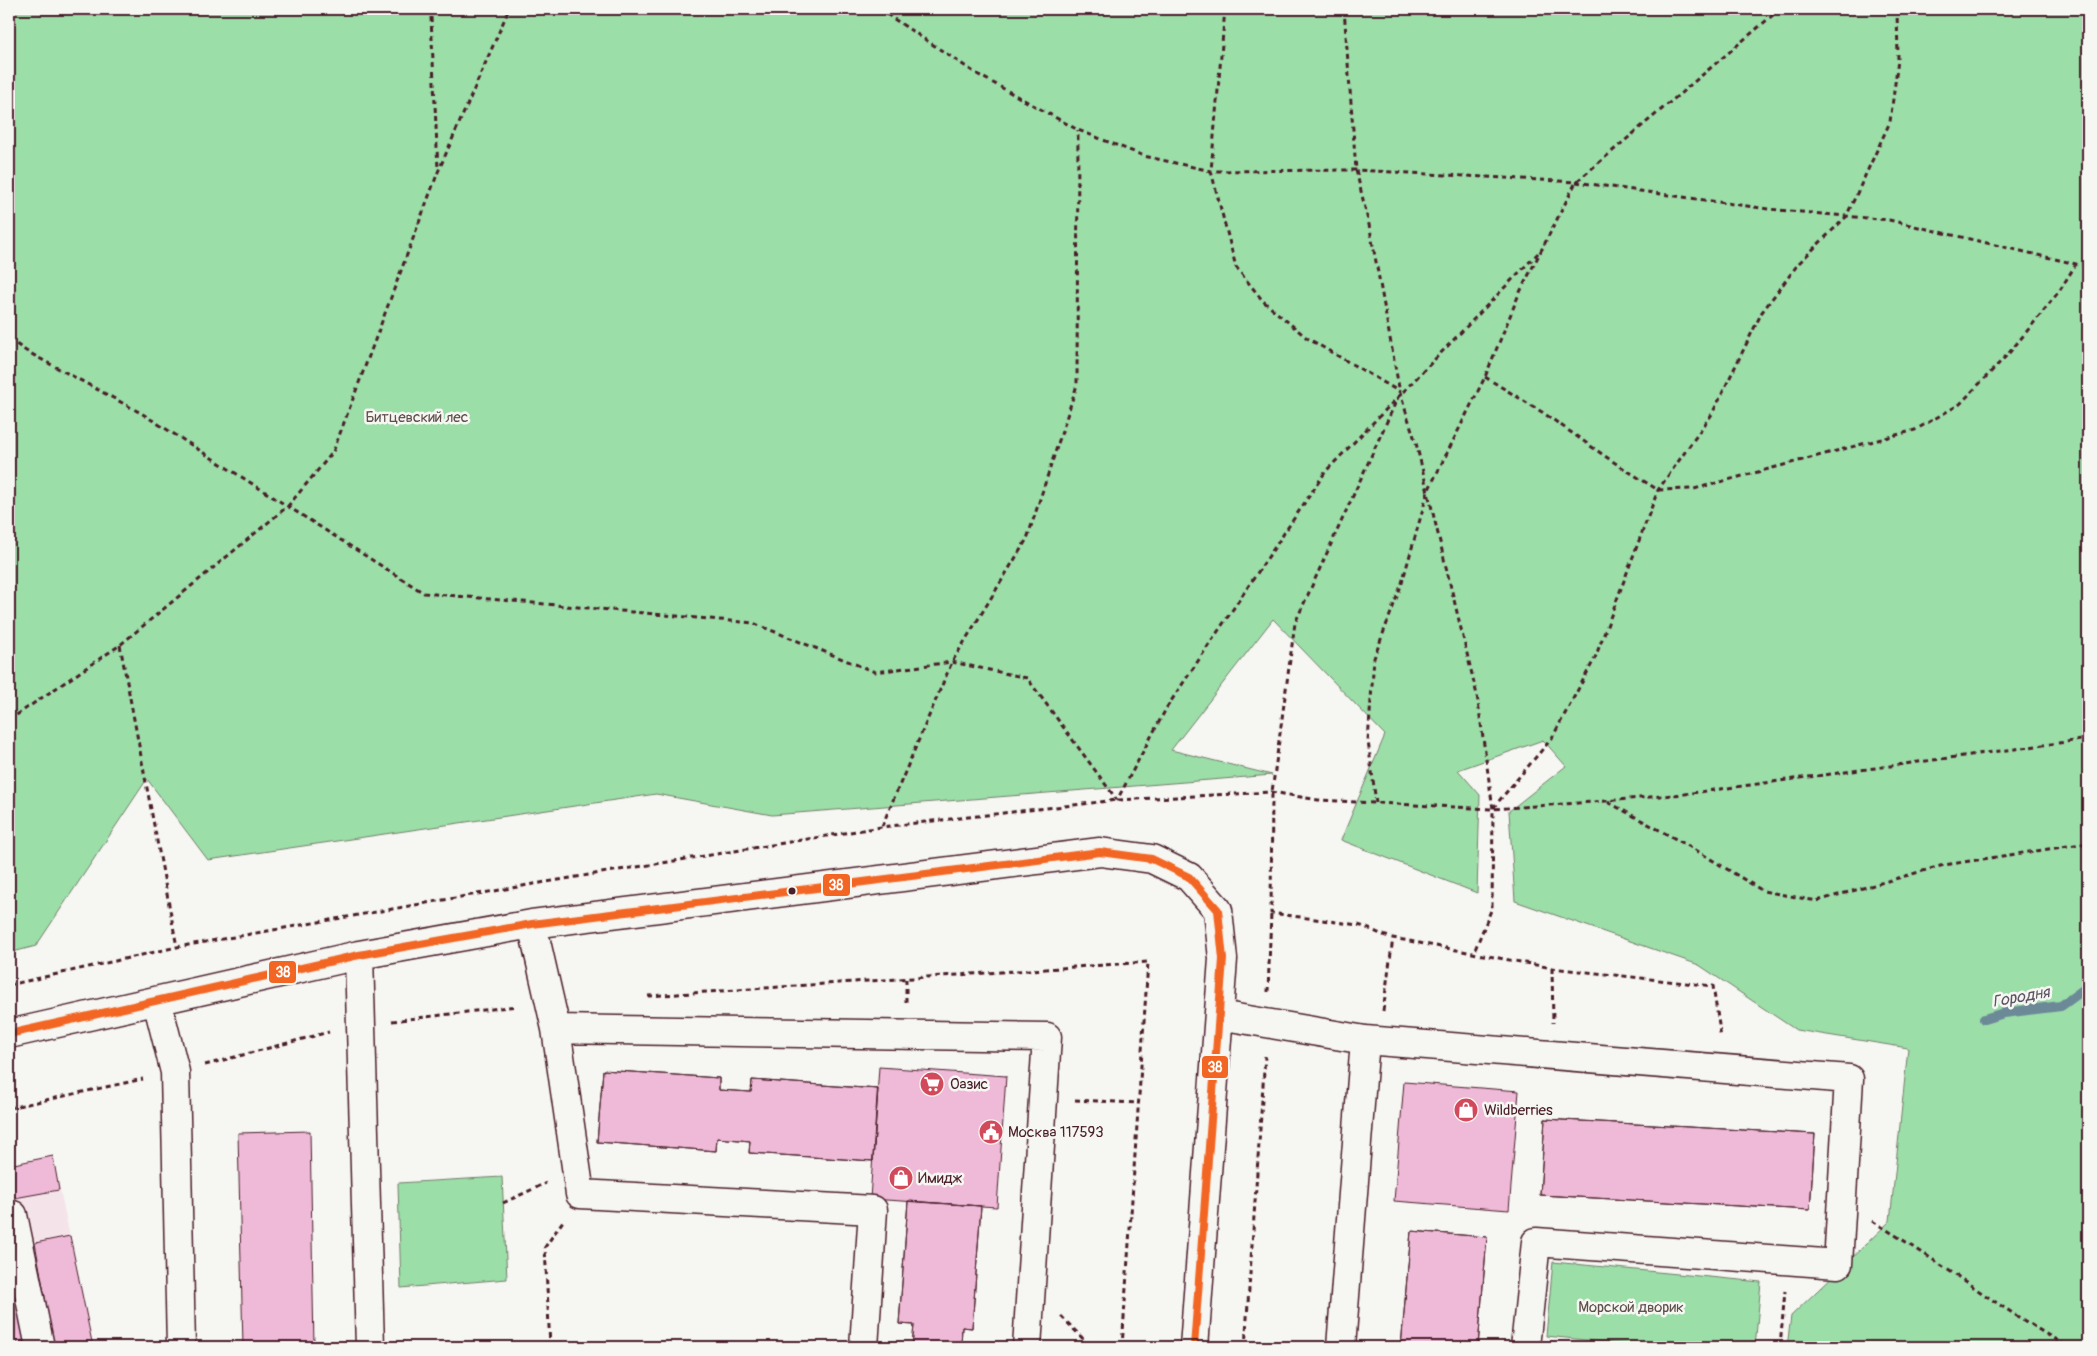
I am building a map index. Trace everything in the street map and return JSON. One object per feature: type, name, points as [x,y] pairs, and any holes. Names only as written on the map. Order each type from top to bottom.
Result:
[{"type":"street","points":[[9,1034],[359,955],[532,924],[1100,852],[1152,859],[1189,877],[1218,910],[1223,958],[1194,1347]]},
{"type":"street","points":[[532,924],[556,1029],[578,1182],[873,1210],[864,1347]]},
{"type":"street","points":[[359,955],[370,1347]]},
{"type":"street","points":[[157,1001],[175,1072],[181,1347]]},
{"type":"street","points":[[1219,1015],[1372,1040],[1849,1079],[1838,1264],[1536,1242],[1525,1347]]},
{"type":"street","points":[[556,1029],[1047,1037],[1027,1347]]},
{"type":"street","points":[[1341,1347],[1372,1040]]},
{"type":"street","points":[[9,1216],[13,1215],[40,1347]]},
{"type":"path","points":[[427,9],[431,17],[438,172]]},
{"type":"path","points":[[9,720],[120,645],[288,506],[333,452],[438,172],[509,9]]},
{"type":"path","points":[[878,9],[978,74],[1078,130],[1144,156],[1211,171],[1356,170],[1576,182],[1768,209],[1889,220],[2076,264],[2088,265]]},
{"type":"path","points":[[1225,9],[1211,171],[1236,267],[1263,301],[1308,338],[1400,392]]},
{"type":"path","points":[[1344,9],[1356,170],[1370,229],[1400,392],[1416,443],[1477,695],[1492,809],[1492,908],[1474,952]]},
{"type":"path","points":[[1376,803],[1368,741],[1374,658],[1402,583],[1428,492],[1485,377],[1519,294],[1576,182],[1780,9]]},
{"type":"path","points":[[1492,809],[1552,738],[1595,658],[1658,490],[1712,414],[1762,312],[1799,264],[1846,217],[1890,122],[1898,60],[1898,9]]},
{"type":"path","points":[[882,827],[952,662],[1027,539],[1076,385],[1078,130]]},
{"type":"path","points":[[1117,800],[1167,707],[1326,471],[1400,392],[1543,248]]},
{"type":"path","points":[[1485,377],[1542,412],[1612,461],[1658,490],[1694,489],[1915,430],[1960,404],[2009,353],[2060,290],[2076,264]]},
{"type":"path","points":[[9,339],[26,351],[141,413],[424,592],[753,623],[876,672],[952,662],[1027,678],[1117,800]]},
{"type":"path","points":[[1246,1347],[1267,1023],[1271,913],[1272,792],[1294,622],[1400,392]]},
{"type":"path","points":[[120,645],[178,947]]},
{"type":"path","points":[[9,985],[178,947],[534,884],[882,827],[1117,800],[1272,792],[1318,800],[1492,809],[1606,801],[1684,794],[2088,739]]},
{"type":"path","points":[[1606,801],[1694,849],[1763,891],[1817,901],[1944,865],[2088,843]]},
{"type":"path","points":[[1271,913],[1358,925],[1370,928],[1375,933],[1393,938],[1552,968],[1713,986],[1726,1069]]},
{"type":"path","points":[[1372,1040],[1393,938]]},
{"type":"path","points":[[1122,1347],[1148,962]]},
{"type":"path","points":[[1552,968],[1554,1055]]},
{"type":"path","points":[[1044,1099],[1138,1103]]},
{"type":"path","points":[[503,1203],[578,1182]]},
{"type":"path","points":[[550,1347],[545,1247],[578,1182]]},
{"type":"path","points":[[1842,1204],[1909,1243],[2031,1327],[2069,1347]]},
{"type":"path","points":[[1780,1347],[1787,1260]]},
{"type":"shaded area","points":[[53,1156],[93,1347],[9,1347],[9,1165]]},
{"type":"green space","name":"Битцевский лес","points":[[9,9],[2088,9],[2088,1347],[1787,1347],[1791,1316],[1890,1221],[1908,1048],[1796,1030],[1699,965],[1515,901],[1509,811],[1566,766],[1543,740],[1458,770],[1480,795],[1477,893],[1341,840],[1385,735],[1273,619],[1171,750],[1272,775],[772,815],[656,794],[208,860],[147,779],[36,946],[9,953]]},
{"type":"green space","points":[[502,1177],[507,1279],[401,1288],[398,1183]]},
{"type":"green space","name":"Морской дворик","points":[[1553,1262],[1761,1282],[1755,1347],[1655,1347],[1546,1336]]},
{"type":"building","points":[[879,1067],[1006,1076],[997,1207],[870,1199]]},
{"type":"building","points":[[603,1070],[719,1078],[719,1090],[751,1092],[752,1080],[878,1089],[873,1161],[749,1153],[750,1141],[717,1138],[716,1151],[597,1142]]},
{"type":"building","points":[[603,1070],[719,1078],[719,1090],[751,1092],[752,1080],[878,1089],[873,1161],[749,1153],[750,1141],[717,1138],[716,1151],[597,1142]]},
{"type":"building","points":[[1404,1082],[1519,1091],[1509,1210],[1394,1201]]},
{"type":"building","points":[[1545,1119],[1815,1134],[1810,1210],[1540,1195]]},
{"type":"building","points":[[1545,1119],[1815,1134],[1810,1210],[1540,1195]]},
{"type":"building","points":[[310,1131],[314,1347],[243,1347],[238,1133]]},
{"type":"building","points":[[53,1156],[59,1190],[9,1199],[9,1165]]},
{"type":"building","points":[[908,1201],[981,1206],[972,1328],[962,1327],[961,1347],[912,1347],[914,1325],[899,1324]]},
{"type":"building","points":[[908,1201],[981,1206],[972,1328],[962,1327],[961,1347],[912,1347],[914,1325],[899,1324]]},
{"type":"building","points":[[1411,1231],[1487,1237],[1478,1347],[1401,1347]]},
{"type":"building","points":[[1411,1231],[1487,1237],[1478,1347],[1401,1347]]},
{"type":"building","points":[[70,1236],[93,1347],[54,1347],[35,1243]]},
{"type":"building","points":[[9,1265],[25,1340],[9,1344]]},
{"type":"waterway","name":"Городня","points":[[1984,1019],[2004,1013],[2061,1006],[2083,990],[2088,991]]},
{"type":"transit line","name":"38","points":[[9,1034],[359,955],[532,924],[1100,852],[1152,859],[1189,877],[1218,910],[1223,959],[1194,1347]]},
{"type":"place","name":"Оазис","points":[[932,1084]]},
{"type":"place","name":"Wildberries","points":[[1466,1110]]},
{"type":"place","name":"Москва 117593","points":[[991,1132]]},
{"type":"place","name":"Имидж","points":[[901,1178]]}]
